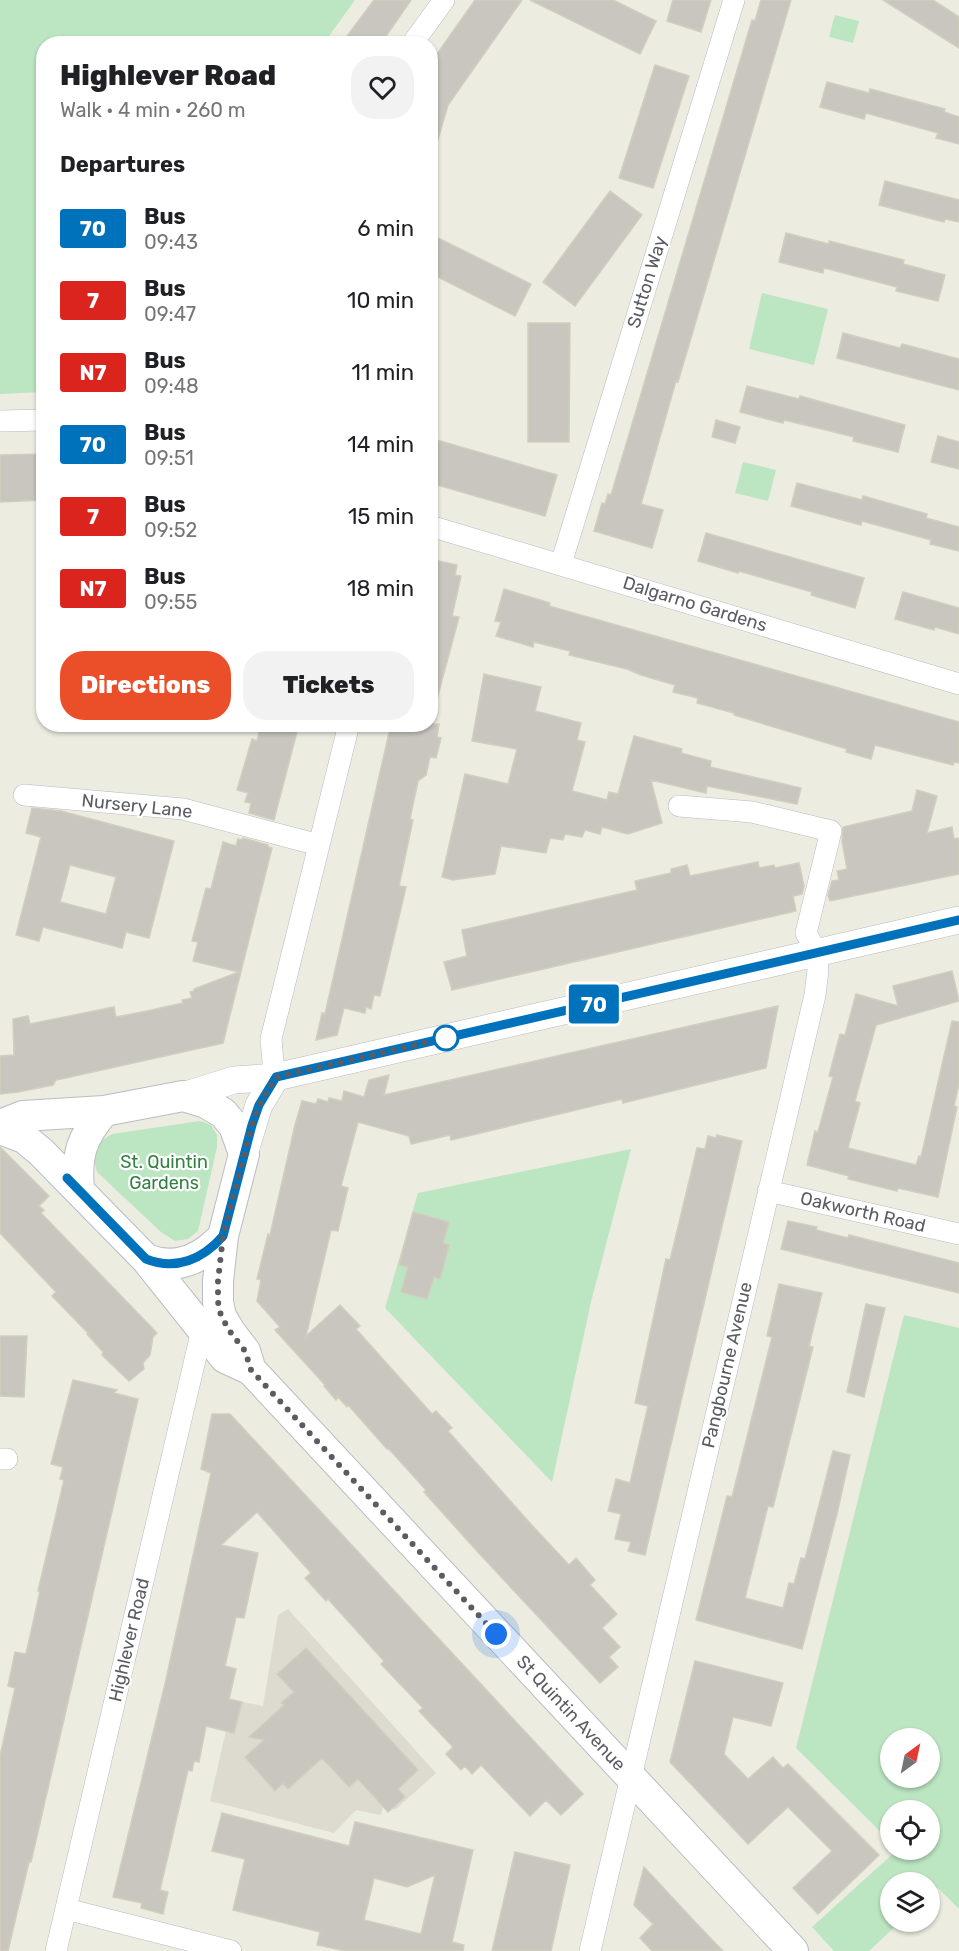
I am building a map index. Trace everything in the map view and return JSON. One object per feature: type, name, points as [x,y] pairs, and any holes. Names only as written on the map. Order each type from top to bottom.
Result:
[{"type":"main road","points":[[0,1127],[23,1116],[104,1111],[183,1096],[206,1103],[223,1113],[234,1126],[244,1154],[223,1236],[202,1255],[185,1261],[169,1265],[158,1264],[146,1259]]},
{"type":"main road","points":[[79,1190],[77,1167],[83,1144],[87,1133],[104,1111]]},
{"type":"main road","name":"St Quintin Avenue","points":[[0,1127],[24,1138],[79,1190],[146,1259],[225,1358],[251,1370],[793,1951]]},
{"type":"main road","name":"St Quintin Avenue","points":[[223,1236],[218,1302],[221,1316],[245,1351],[251,1370]]},
{"type":"street","points":[[418,36],[444,0]]},
{"type":"street","name":"Sutton Way","points":[[561,564],[734,0]]},
{"type":"street","points":[[0,422],[36,420]]},
{"type":"street","name":"Dalgarno Gardens","points":[[438,528],[959,684]]},
{"type":"street","points":[[244,1154],[259,1105],[276,1077],[272,1039],[347,732]]},
{"type":"street","name":"Nursery Lane","points":[[24,795],[183,809],[319,845]]},
{"type":"street","name":"Pangbourne Avenue","points":[[590,1951],[815,995],[818,970],[817,952],[806,933],[831,831],[752,812],[679,806]]},
{"type":"street","points":[[183,1096],[234,1080],[276,1077],[959,920]]},
{"type":"street","name":"Oakworth Road","points":[[768,1191],[959,1234]]},
{"type":"street","name":"Highlever Road","points":[[56,1951],[202,1330]]},
{"type":"street","points":[[66,1909],[231,1951]]},
{"type":"shaded area","points":[[288,1609],[436,1773],[395,1810],[384,1801],[381,1815],[356,1810],[334,1833],[210,1801],[233,1700],[263,1706],[278,1615]]},
{"type":"green space","points":[[0,0],[355,0],[329,36],[36,36],[36,392],[0,394]]},
{"type":"green space","points":[[835,15],[859,21],[853,43],[829,37]]},
{"type":"green space","points":[[762,293],[828,309],[814,365],[749,349]]},
{"type":"green space","points":[[743,462],[776,470],[768,501],[735,493]]},
{"type":"green space","name":"St. Quintin Gardens","points":[[200,1121],[211,1125],[217,1135],[217,1147],[198,1231],[188,1239],[175,1241],[161,1232],[97,1172],[93,1157],[99,1142],[112,1134]]},
{"type":"green space","points":[[631,1149],[591,1302],[552,1482],[385,1308],[418,1193]]},
{"type":"green space","points":[[904,1315],[959,1328],[959,1909],[940,1890],[940,1872],[880,1872],[880,1932],[889,1932],[869,1951],[834,1951],[812,1927],[886,1860],[940,1860],[940,1800],[880,1800],[880,1831],[796,1748]]},
{"type":"building","points":[[374,0],[411,0],[386,36],[347,36]]},
{"type":"building","points":[[475,0],[522,0],[448,105],[438,140],[438,53]]},
{"type":"building","points":[[530,0],[613,0],[656,21],[640,54]]},
{"type":"building","points":[[673,0],[711,0],[701,32],[667,21]]},
{"type":"building","points":[[761,0],[791,0],[641,504],[663,510],[652,548],[594,531],[602,503],[605,504],[608,494],[611,495],[752,20],[755,21]]},
{"type":"building","points":[[883,0],[933,0],[959,17],[959,48]]},
{"type":"building","points":[[655,65],[689,76],[653,188],[619,178]]},
{"type":"building","points":[[827,82],[869,93],[870,89],[945,109],[944,112],[959,117],[959,144],[936,138],[938,133],[866,113],[864,119],[820,107]]},
{"type":"building","points":[[885,181],[959,200],[959,222],[945,219],[944,222],[879,205]]},
{"type":"building","points":[[610,191],[642,215],[575,306],[543,282]]},
{"type":"building","points":[[786,233],[904,260],[903,264],[945,275],[938,301],[896,291],[897,287],[824,268],[823,273],[779,262]]},
{"type":"building","points":[[438,238],[531,284],[515,316],[438,277]]},
{"type":"building","points":[[528,323],[570,323],[569,442],[528,442]]},
{"type":"building","points":[[843,333],[900,348],[902,344],[959,359],[959,390],[837,358]]},
{"type":"building","points":[[747,386],[799,399],[800,396],[905,425],[898,452],[853,441],[854,437],[740,412]]},
{"type":"building","points":[[716,420],[740,427],[735,443],[712,437]]},
{"type":"building","points":[[938,436],[959,442],[959,469],[931,462]]},
{"type":"building","points":[[438,440],[557,475],[545,516],[438,485]]},
{"type":"building","points":[[36,454],[36,500],[0,502],[0,455]]},
{"type":"building","points":[[797,483],[862,500],[863,496],[927,514],[926,518],[959,527],[959,551],[930,544],[931,540],[862,521],[861,525],[791,506]]},
{"type":"building","points":[[706,533],[864,578],[855,608],[811,595],[812,592],[698,561]]},
{"type":"building","points":[[438,561],[457,565],[455,575],[461,576],[452,616],[459,617],[438,695]]},
{"type":"building","points":[[504,589],[550,603],[549,606],[959,722],[959,763],[954,762],[953,765],[875,745],[871,759],[846,752],[847,749],[697,703],[698,698],[673,692],[675,685],[627,669],[569,655],[570,651],[534,642],[533,647],[496,636],[501,622],[495,621]]},
{"type":"building","points":[[903,592],[959,608],[959,634],[935,627],[934,630],[895,619]]},
{"type":"building","points":[[484,674],[541,687],[535,711],[581,723],[577,740],[585,742],[572,791],[607,800],[609,792],[618,794],[634,736],[682,749],[681,753],[711,761],[710,767],[801,788],[797,804],[707,786],[706,793],[651,780],[662,823],[628,834],[602,827],[600,834],[585,830],[582,837],[565,834],[563,840],[550,838],[546,853],[501,846],[495,874],[453,880],[442,877],[465,774],[508,784],[517,749],[472,741]]},
{"type":"building","points":[[259,732],[297,732],[274,820],[249,813],[251,803],[245,802],[248,793],[237,790],[252,739],[257,741]]},
{"type":"building","points":[[389,732],[438,732],[437,737],[441,738],[436,758],[430,757],[426,775],[418,781],[410,819],[413,820],[399,886],[406,887],[380,996],[374,995],[371,1009],[366,1007],[365,1013],[344,1008],[337,1035],[316,1040],[322,1013],[325,1014]]},
{"type":"building","points":[[917,790],[937,796],[927,833],[952,827],[954,839],[959,838],[959,874],[830,901],[828,895],[832,881],[839,880],[837,871],[847,869],[842,841],[843,827],[912,811]]},
{"type":"building","points":[[32,808],[61,811],[174,841],[149,938],[126,932],[122,948],[43,927],[39,941],[16,935],[41,837],[26,833]],"holes":[[[70,865],[116,877],[106,914],[60,902]]]},
{"type":"building","points":[[243,838],[272,848],[223,1043],[56,1080],[53,1085],[0,1094],[0,1056],[14,1055],[13,1019],[28,1016],[30,1024],[114,1007],[116,1017],[147,1011],[183,1003],[182,1000],[192,998],[190,992],[194,989],[239,972],[193,961],[198,942],[192,941],[206,888],[211,889],[223,842],[236,846],[238,839]]},
{"type":"building","points":[[758,862],[759,868],[774,865],[775,868],[799,863],[804,886],[802,894],[793,896],[796,911],[452,990],[444,962],[467,956],[462,930],[637,890],[635,881],[671,873],[671,869],[687,865],[690,876]]},
{"type":"building","points":[[952,971],[959,1001],[876,1025],[855,1101],[860,1103],[848,1148],[916,1165],[919,1156],[921,1157],[952,1021],[959,1022],[959,1084],[954,1106],[957,1107],[938,1197],[898,1188],[897,1191],[848,1179],[849,1176],[807,1165],[815,1131],[818,1132],[833,1077],[829,1076],[840,1034],[845,1035],[856,994],[898,1006],[893,986]]},
{"type":"building","points":[[778,1006],[766,1068],[623,1103],[622,1099],[451,1140],[450,1135],[411,1144],[409,1136],[358,1122],[341,1186],[348,1188],[338,1231],[331,1230],[306,1336],[340,1305],[360,1326],[356,1329],[432,1414],[436,1411],[452,1428],[448,1431],[529,1522],[569,1565],[576,1558],[595,1580],[590,1585],[617,1614],[602,1628],[620,1647],[609,1657],[618,1667],[600,1683],[475,1549],[424,1492],[426,1490],[348,1405],[347,1407],[338,1397],[336,1400],[275,1330],[280,1327],[257,1301],[261,1280],[257,1279],[268,1234],[270,1235],[295,1125],[302,1101],[316,1104],[318,1099],[328,1102],[329,1098],[342,1101],[344,1091],[364,1097],[369,1080],[389,1075],[384,1095]]},
{"type":"building","points":[[717,1135],[742,1141],[645,1555],[628,1551],[631,1542],[615,1539],[621,1514],[608,1511],[616,1479],[630,1483],[648,1406],[635,1403],[666,1259],[670,1260],[697,1148],[705,1149],[708,1136],[716,1138]]},
{"type":"building","points":[[0,1147],[49,1196],[39,1206],[44,1210],[41,1213],[157,1333],[153,1337],[150,1355],[143,1363],[144,1369],[129,1381],[102,1355],[103,1352],[88,1333],[52,1296],[56,1292],[0,1233]]},
{"type":"building","points":[[413,1212],[449,1222],[443,1243],[449,1245],[440,1279],[434,1277],[427,1299],[401,1292],[408,1267],[399,1265]]},
{"type":"building","points":[[788,1221],[817,1227],[816,1230],[848,1238],[849,1235],[959,1263],[959,1293],[781,1249]]},
{"type":"building","points":[[779,1284],[822,1293],[809,1346],[813,1347],[773,1507],[768,1506],[745,1598],[783,1608],[789,1583],[794,1584],[801,1558],[805,1559],[833,1451],[850,1455],[802,1649],[696,1620],[727,1496],[732,1497],[772,1337],[767,1336]]},
{"type":"building","points":[[866,1304],[885,1308],[864,1397],[847,1392]]},
{"type":"building","points":[[0,1336],[27,1336],[24,1397],[0,1396]]},
{"type":"building","points":[[73,1380],[117,1390],[114,1393],[138,1399],[31,1862],[29,1862],[8,1951],[0,1951],[0,1756],[15,1688],[8,1686],[15,1652],[26,1654],[64,1480],[60,1479],[63,1467],[51,1464]]},
{"type":"building","points":[[212,1414],[230,1414],[583,1794],[561,1815],[546,1800],[530,1816],[481,1765],[472,1774],[465,1766],[461,1770],[446,1754],[453,1747],[419,1711],[423,1708],[381,1664],[384,1661],[328,1599],[326,1601],[305,1578],[311,1573],[257,1512],[221,1545],[258,1553],[244,1618],[236,1617],[225,1666],[236,1669],[229,1699],[242,1702],[234,1733],[206,1726],[199,1762],[194,1761],[192,1771],[188,1770],[160,1890],[168,1892],[163,1914],[141,1908],[142,1903],[113,1897],[165,1684],[211,1473],[201,1469]]},
{"type":"building","points":[[306,1648],[418,1770],[398,1789],[405,1797],[388,1812],[358,1779],[349,1787],[322,1758],[288,1789],[283,1783],[275,1791],[245,1757],[264,1740],[249,1737],[284,1705],[281,1703],[294,1692],[277,1674]]},
{"type":"building","points":[[695,1661],[783,1683],[771,1726],[733,1717],[724,1754],[748,1779],[773,1757],[783,1768],[788,1764],[879,1855],[818,1914],[793,1888],[832,1851],[788,1807],[748,1844],[670,1762]]},
{"type":"building","points":[[222,1813],[349,1846],[355,1822],[473,1850],[452,1942],[464,1945],[463,1951],[345,1951],[317,1945],[320,1932],[233,1910],[245,1859],[212,1851]],"holes":[[[435,1875],[421,1934],[364,1920],[374,1878],[407,1887]]]},
{"type":"building","points":[[515,1852],[570,1865],[551,1951],[492,1951]]},
{"type":"building","points":[[644,1867],[723,1951],[652,1951],[640,1938],[653,1924],[634,1905]]},
{"type":"bus line","name":"70","points":[[67,1178],[146,1259],[158,1264],[169,1265],[185,1261],[202,1255],[223,1236],[252,1125],[259,1105],[276,1077],[959,920]]},
{"type":"route","points":[[446,1038],[276,1077],[259,1105],[244,1154],[223,1236],[218,1302],[221,1316],[245,1351],[251,1370],[496,1634]]}]
